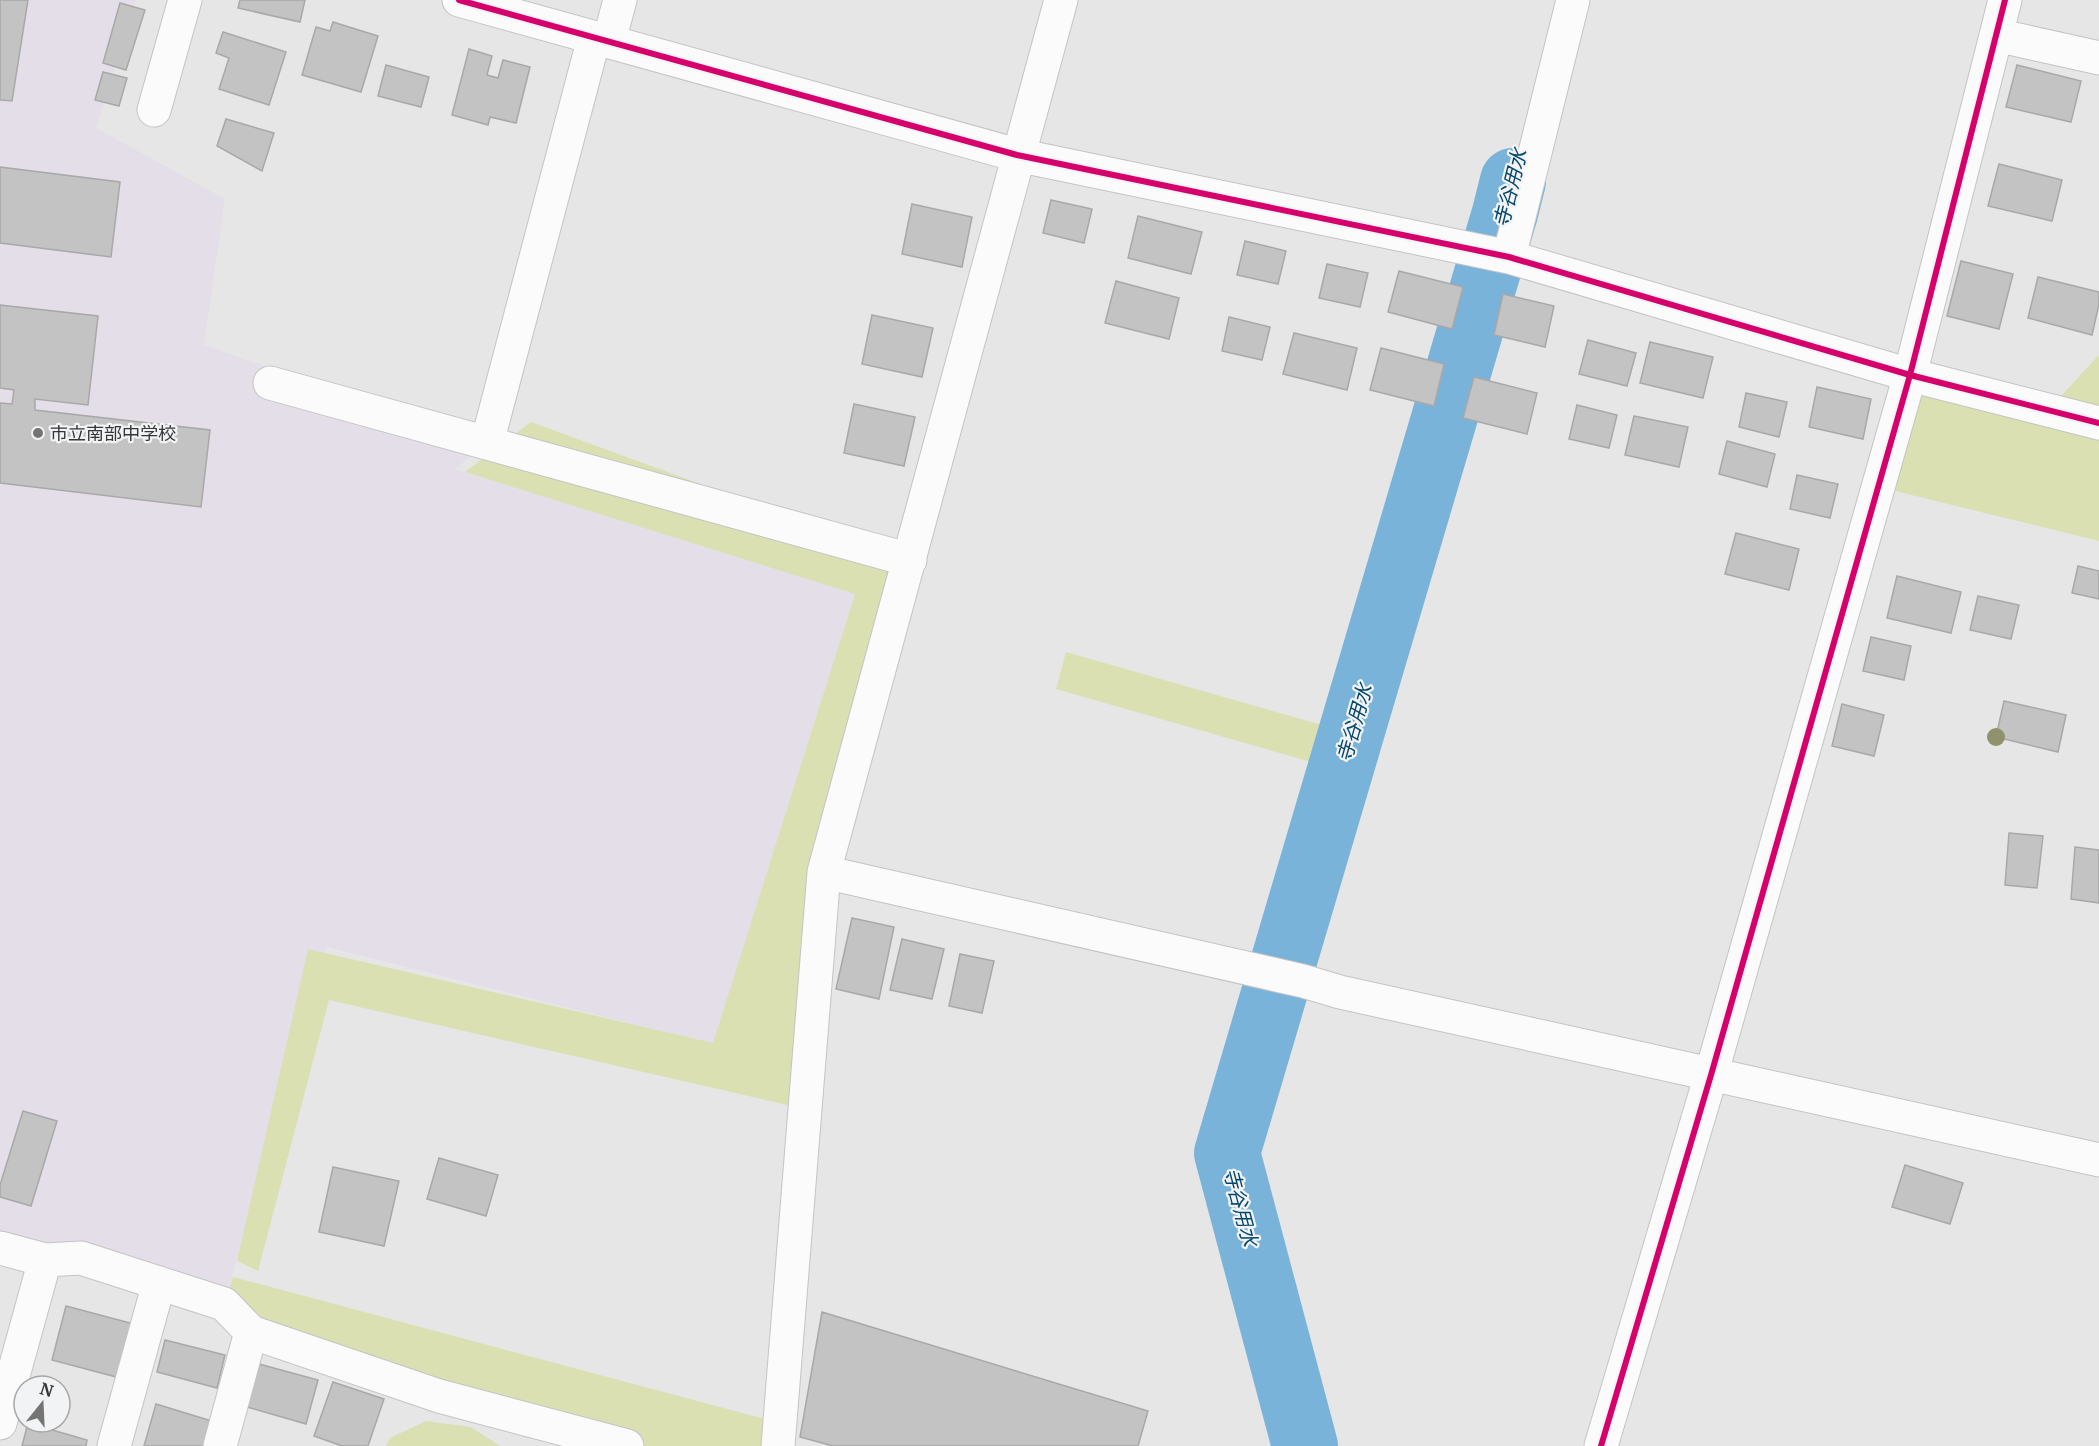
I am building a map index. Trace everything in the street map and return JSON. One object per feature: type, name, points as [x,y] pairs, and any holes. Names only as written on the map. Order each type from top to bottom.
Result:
[{"type":"street","points":[[154,110],[185,0]]},
{"type":"street","points":[[459,0],[1017,155],[1509,257],[1910,375],[2099,423]]},
{"type":"street","points":[[487,443],[601,40],[620,0]]},
{"type":"street","points":[[778,1446],[824,872],[910,560],[1017,155],[1061,0]]},
{"type":"street","points":[[1509,257],[1573,0]]},
{"type":"street","points":[[1601,1446],[1711,1075],[1910,375],[2005,0]]},
{"type":"street","points":[[1996,35],[2099,58]]},
{"type":"street","points":[[270,383],[910,560]]},
{"type":"street","points":[[824,872],[1303,981],[1340,992],[2099,1160]]},
{"type":"street","points":[[0,1248],[45,1260],[81,1258],[224,1304],[251,1332],[439,1396],[627,1446]]},
{"type":"street","points":[[0,1423],[45,1260]]},
{"type":"street","points":[[114,1446],[159,1283]]},
{"type":"street","points":[[220,1446],[251,1332]]},
{"type":"shaded area","points":[[0,0],[136,0],[96,128],[225,199],[204,345],[487,443],[455,469],[855,594],[713,1044],[326,947],[224,1304],[0,1242]]},
{"type":"green space","points":[[2099,355],[2099,541],[1879,487],[1910,375],[2048,410]]},
{"type":"green space","points":[[531,422],[894,555],[824,872],[805,1109],[329,1000],[258,1271],[237,1261],[308,949],[713,1043],[855,594],[465,472]]},
{"type":"green space","points":[[1066,652],[1343,731],[1332,768],[1056,689]]},
{"type":"green space","points":[[233,1277],[780,1423],[778,1446],[627,1446],[460,1401],[224,1304]]},
{"type":"green space","points":[[426,1421],[471,1427],[500,1446],[386,1446],[390,1438]]},
{"type":"building","points":[[0,0],[28,0],[12,101],[0,100]]},
{"type":"building","points":[[240,0],[305,0],[300,22],[238,8]]},
{"type":"building","points":[[120,3],[145,10],[126,70],[103,63]]},
{"type":"building","points":[[333,22],[378,36],[361,92],[302,75],[316,27],[330,31]]},
{"type":"building","points":[[223,32],[286,52],[269,105],[219,89],[229,58],[216,53]]},
{"type":"building","points":[[469,49],[492,56],[487,75],[498,78],[503,60],[530,67],[516,123],[490,117],[488,125],[452,115]]},
{"type":"building","points":[[386,65],[429,77],[421,107],[378,96]]},
{"type":"building","points":[[2017,65],[2081,81],[2071,122],[2006,107]]},
{"type":"building","points":[[103,72],[127,78],[119,106],[95,100]]},
{"type":"building","points":[[226,119],[274,133],[262,171],[217,146]]},
{"type":"building","points":[[1999,164],[2062,180],[2052,221],[1988,206]]},
{"type":"building","points":[[0,167],[120,182],[111,257],[0,243]]},
{"type":"building","points":[[1051,200],[1092,209],[1084,243],[1043,233]]},
{"type":"building","points":[[912,204],[972,217],[962,267],[902,254]]},
{"type":"building","points":[[1138,216],[1202,232],[1191,274],[1128,258]]},
{"type":"building","points":[[1245,241],[1286,251],[1278,284],[1237,275]]},
{"type":"building","points":[[1961,261],[2013,274],[1999,329],[1947,316]]},
{"type":"building","points":[[1327,264],[1368,273],[1360,307],[1319,298]]},
{"type":"building","points":[[1399,271],[1463,287],[1452,329],[1388,312]]},
{"type":"building","points":[[2038,277],[2099,292],[2099,304],[2092,335],[2028,318]]},
{"type":"building","points":[[1116,281],[1179,298],[1169,339],[1105,323]]},
{"type":"building","points":[[1503,294],[1554,306],[1545,347],[1494,335]]},
{"type":"building","points":[[0,305],[98,316],[88,405],[35,399],[35,410],[210,430],[201,507],[0,483],[0,403],[12,404],[14,390],[0,388]]},
{"type":"building","points":[[872,315],[933,328],[922,377],[862,364]]},
{"type":"building","points":[[1229,317],[1270,327],[1262,360],[1222,351]]},
{"type":"building","points":[[1294,333],[1357,348],[1347,390],[1283,374]]},
{"type":"building","points":[[1588,340],[1636,353],[1627,386],[1579,374]]},
{"type":"building","points":[[1650,342],[1713,357],[1703,398],[1640,383]]},
{"type":"building","points":[[1381,348],[1444,364],[1434,406],[1370,390]]},
{"type":"building","points":[[1474,377],[1537,393],[1527,434],[1463,418]]},
{"type":"building","points":[[1817,387],[1871,399],[1863,439],[1809,427]]},
{"type":"building","points":[[1746,393],[1787,402],[1779,437],[1739,427]]},
{"type":"building","points":[[854,404],[915,417],[904,466],[844,453]]},
{"type":"building","points":[[1577,405],[1617,415],[1609,448],[1569,439]]},
{"type":"building","points":[[1634,416],[1688,427],[1679,467],[1625,455]]},
{"type":"building","points":[[1727,441],[1775,454],[1767,487],[1719,474]]},
{"type":"building","points":[[1797,475],[1838,484],[1830,518],[1790,509]]},
{"type":"building","points":[[1736,533],[1799,549],[1789,590],[1725,574]]},
{"type":"building","points":[[2078,566],[2099,571],[2099,599],[2072,593]]},
{"type":"building","points":[[1897,576],[1961,592],[1951,633],[1887,618]]},
{"type":"building","points":[[1978,596],[2019,605],[2011,639],[1970,630]]},
{"type":"building","points":[[1871,637],[1911,646],[1904,680],[1863,671]]},
{"type":"building","points":[[2004,701],[2066,715],[2058,752],[1996,737]]},
{"type":"building","points":[[1842,704],[1884,715],[1874,756],[1832,746]]},
{"type":"building","points":[[2009,833],[2043,836],[2037,888],[2005,885]]},
{"type":"building","points":[[2075,847],[2099,850],[2099,903],[2071,899]]},
{"type":"building","points":[[852,918],[894,927],[879,999],[836,989]]},
{"type":"building","points":[[902,939],[944,949],[932,999],[890,990]]},
{"type":"building","points":[[960,954],[994,961],[982,1013],[949,1006]]},
{"type":"building","points":[[23,1111],[57,1121],[31,1206],[0,1197],[0,1185]]},
{"type":"building","points":[[439,1158],[498,1175],[486,1216],[427,1199]]},
{"type":"building","points":[[1905,1165],[1963,1183],[1950,1224],[1892,1207]]},
{"type":"building","points":[[333,1167],[399,1181],[384,1246],[319,1232]]},
{"type":"building","points":[[66,1306],[134,1324],[120,1378],[52,1360]]},
{"type":"building","points":[[822,1312],[1148,1411],[1138,1446],[833,1446],[800,1437]]},
{"type":"building","points":[[165,1340],[225,1355],[217,1388],[157,1372]]},
{"type":"building","points":[[259,1364],[318,1380],[306,1424],[247,1407]]},
{"type":"building","points":[[333,1382],[384,1399],[368,1446],[342,1446],[314,1436]]},
{"type":"building","points":[[156,1404],[215,1422],[208,1446],[144,1446]]},
{"type":"building","points":[[25,1434],[66,1434],[87,1440],[86,1446],[22,1446]]},
{"type":"waterway","name":"寺谷用水","points":[[1305,1446],[1227,1153],[1513,181]]},
{"type":"cycle path","points":[[459,0],[1017,155],[1509,257],[1910,375],[2099,423]]},
{"type":"cycle path","points":[[1601,1446],[1711,1075],[1910,375],[2005,0]]},
{"type":"place","name":"市立南部中学校","points":[[38,433]]}]
